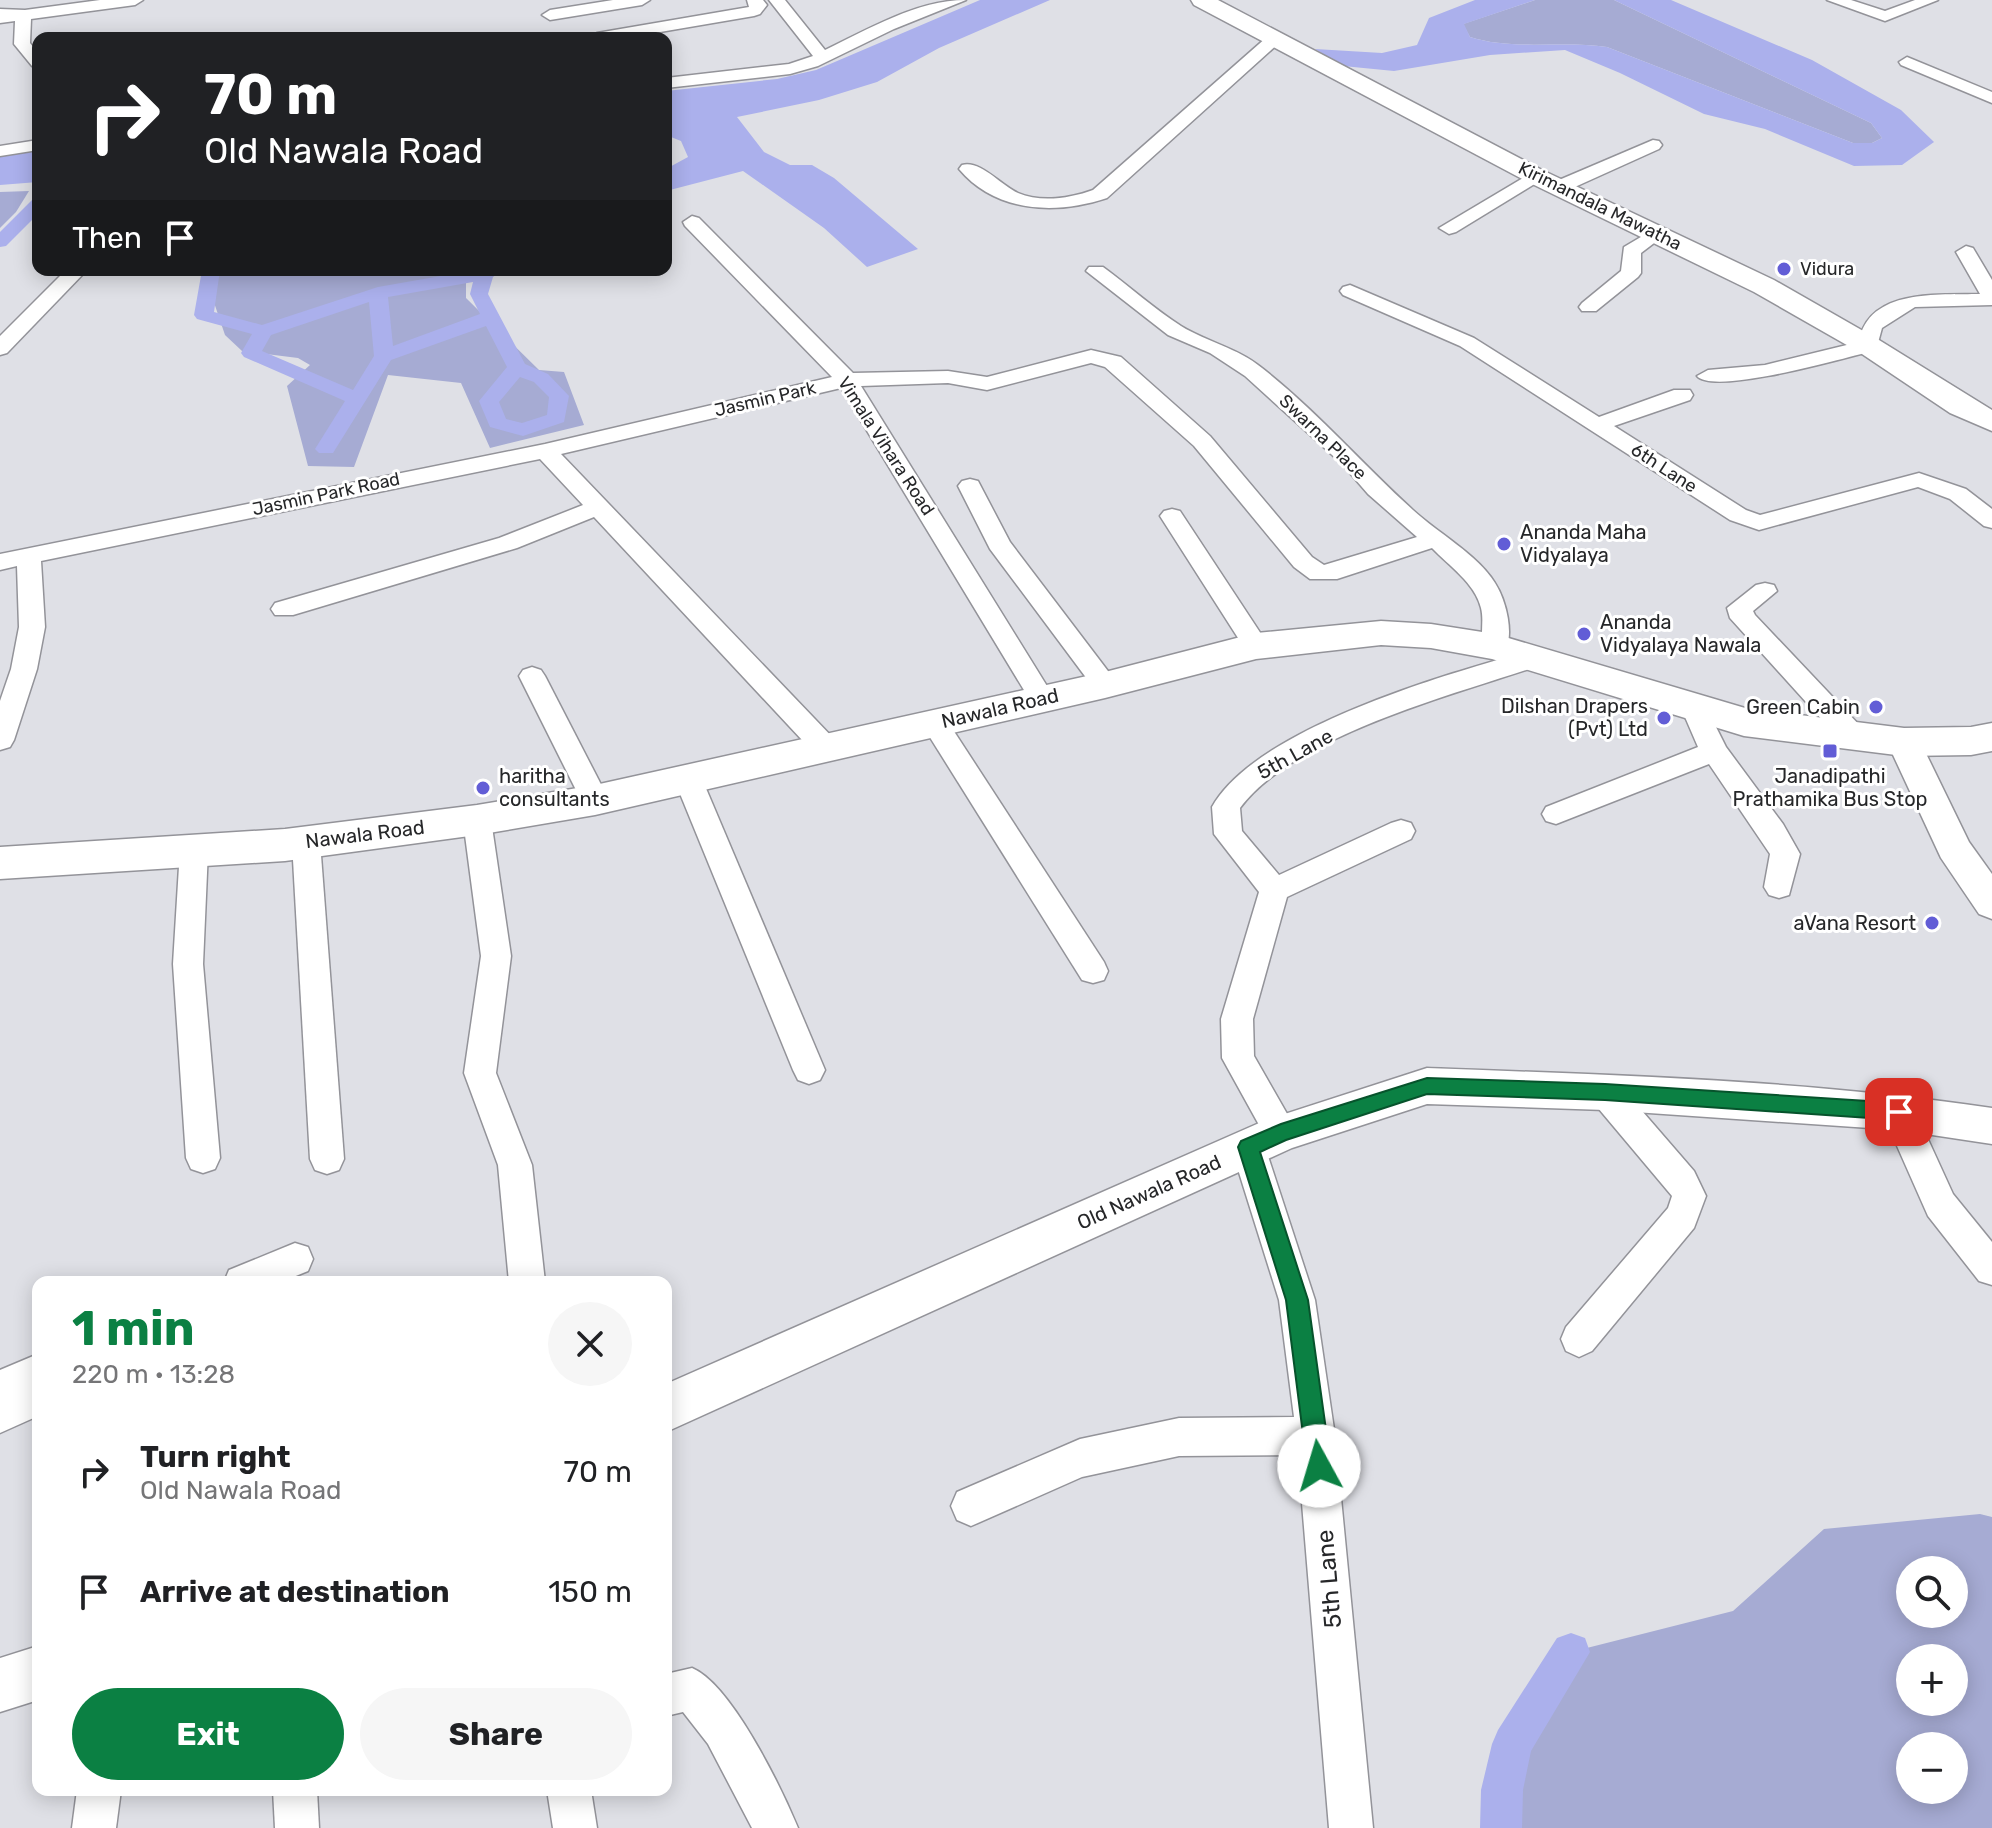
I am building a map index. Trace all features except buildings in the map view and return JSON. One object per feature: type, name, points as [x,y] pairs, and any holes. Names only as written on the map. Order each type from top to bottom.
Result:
[{"type":"main road","name":"Kirimandala Mawatha","points":[[1202,0],[1547,182],[1764,286],[1992,422]]},
{"type":"main road","name":"Nawala Road","points":[[0,863],[306,842],[477,820],[595,800],[1105,685],[1256,646],[1381,633],[1431,636],[1513,653],[1695,710],[1773,727],[1904,742],[1971,741],[1992,737]]},
{"type":"street","points":[[0,18],[135,0]]},
{"type":"street","points":[[536,0],[552,21],[642,0]]},
{"type":"street","points":[[632,32],[754,11],[759,5],[755,0]]},
{"type":"street","points":[[777,0],[822,57]]},
{"type":"street","points":[[672,82],[790,69],[888,26],[958,0]]},
{"type":"street","points":[[1835,0],[1885,16],[1930,0]]},
{"type":"street","points":[[0,12],[23,14]]},
{"type":"street","points":[[23,14],[22,44],[32,58]]},
{"type":"street","points":[[968,169],[1015,199],[1039,203],[1064,202],[1100,194],[1273,40]]},
{"type":"street","points":[[1907,62],[1992,98]]},
{"type":"street","points":[[1449,228],[1547,182],[1653,145]]},
{"type":"street","points":[[0,151],[32,146]]},
{"type":"street","name":"Vimala Vihara Road","points":[[692,222],[847,380],[1042,699]]},
{"type":"street","points":[[1589,307],[1631,273],[1631,251],[1656,234]]},
{"type":"street","points":[[1708,376],[1765,371],[1869,346],[1872,326],[1903,304],[1915,301],[1988,300],[1991,295],[1966,252]]},
{"type":"street","name":"Swarna Place","points":[[1096,271],[1175,331],[1217,349],[1253,371],[1350,459],[1385,497],[1436,539],[1484,585],[1513,653]]},
{"type":"street","points":[[0,349],[71,276]]},
{"type":"street","name":"6th Lane","points":[[1350,291],[1467,342],[1738,515],[1759,523],[1919,480],[1958,494],[1992,521]]},
{"type":"street","name":"Jasmin Park","points":[[652,425],[847,380],[948,377],[987,384],[1091,356],[1113,362],[1202,441],[1303,562],[1319,573],[1337,571],[1436,539]]},
{"type":"street","points":[[1597,425],[1682,395]]},
{"type":"street","name":"Jasmin Park Road","points":[[0,562],[545,451],[652,425]]},
{"type":"street","points":[[545,451],[826,748]]},
{"type":"street","points":[[970,486],[999,544],[1105,685]]},
{"type":"street","points":[[284,609],[508,543],[598,507]]},
{"type":"street","points":[[1172,516],[1256,646]]},
{"type":"street","points":[[0,740],[24,669],[32,627],[29,558]]},
{"type":"street","points":[[1765,591],[1740,608],[1743,618],[1853,736]]},
{"type":"street","name":"5th Lane","points":[[1351,1828],[1316,1436],[1297,1300],[1265,1140],[1238,1058],[1237,1019],[1274,890],[1228,834],[1226,807],[1247,780],[1323,736],[1513,653]]},
{"type":"street","points":[[532,676],[595,800]]},
{"type":"street","points":[[1695,710],[1714,751],[1773,832],[1785,854],[1779,887]]},
{"type":"street","points":[[934,723],[1093,971]]},
{"type":"street","points":[[1904,742],[1954,848],[1992,904]]},
{"type":"street","points":[[1556,814],[1714,751]]},
{"type":"street","points":[[688,779],[809,1070]]},
{"type":"street","points":[[477,820],[496,956],[480,1073],[515,1165],[526,1276]]},
{"type":"street","points":[[1274,890],[1401,831]]},
{"type":"street","points":[[306,842],[327,1159]]},
{"type":"street","points":[[194,850],[188,964],[203,1158]]},
{"type":"street","name":"Old Nawala Road","points":[[672,1405],[1265,1140],[1427,1086],[1605,1092],[1899,1112],[1992,1126]]},
{"type":"street","points":[[1579,1339],[1682,1217],[1689,1196],[1682,1182],[1605,1092]]},
{"type":"street","points":[[1899,1112],[1940,1205],[1992,1269]]},
{"type":"street","points":[[0,1388],[32,1375]]},
{"type":"street","points":[[0,1414],[32,1400]]},
{"type":"street","points":[[971,1506],[1080,1458],[1179,1437],[1316,1436]]},
{"type":"street","points":[[0,1685],[32,1675]]},
{"type":"street","points":[[672,1694],[692,1689],[723,1729],[776,1828]]},
{"type":"street","points":[[94,1828],[98,1796]]},
{"type":"street","points":[[295,1796],[297,1828]]},
{"type":"street","points":[[570,1796],[575,1828]]},
{"type":"shaded area","points":[[980,0],[1050,0],[939,48],[877,82],[819,100],[737,117],[764,152],[790,165],[812,165],[834,178],[918,249],[867,267],[824,228],[743,171],[672,189],[672,166],[688,157],[681,141],[672,137],[672,90],[777,79],[816,70]]},
{"type":"shaded area","points":[[1475,0],[1535,0],[1464,24],[1470,37],[1504,43],[1607,47],[1853,143],[1872,143],[1882,138],[1871,123],[1614,0],[1671,0],[1812,60],[1901,110],[1934,142],[1902,165],[1854,166],[1765,129],[1704,114],[1565,50],[1490,55],[1394,71],[1343,66],[1315,49],[1382,53],[1417,45],[1429,18]]},
{"type":"shaded area","points":[[1535,0],[1614,0],[1871,123],[1882,138],[1872,143],[1853,143],[1607,47],[1487,41],[1470,37],[1463,24]]},
{"type":"shaded area","points":[[32,151],[32,182],[0,185],[0,156]]},
{"type":"shaded area","points":[[29,191],[16,212],[0,228],[0,192]]},
{"type":"shaded area","points":[[205,276],[467,276],[466,298],[539,370],[564,372],[584,425],[490,448],[461,383],[388,375],[354,467],[308,466],[287,386],[310,365],[298,358],[242,351],[225,335]]},
{"type":"shaded area","points":[[1980,1514],[1992,1517],[1992,1828],[1501,1828],[1502,1790],[1512,1744],[1571,1652],[1733,1611],[1824,1529]]},
{"type":"waterway","points":[[0,242],[32,210]]},
{"type":"waterway","points":[[210,276],[204,315],[263,331]]},
{"type":"waterway","points":[[378,293],[473,276]]},
{"type":"waterway","points":[[484,276],[479,294],[491,317]]},
{"type":"waterway","points":[[263,331],[378,293]]},
{"type":"waterway","points":[[378,293],[384,356]]},
{"type":"waterway","points":[[384,356],[491,317]]},
{"type":"waterway","points":[[491,317],[517,368]]},
{"type":"waterway","points":[[263,331],[251,353],[357,399]]},
{"type":"waterway","points":[[326,449],[384,356]]},
{"type":"waterway","points":[[517,368],[541,378],[559,396],[557,418],[523,430],[497,423],[489,401],[517,368]]},
{"type":"waterway","points":[[1501,1828],[1502,1790],[1512,1744],[1571,1652]]},
{"type":"place","name":"Vidura","points":[[1784,269]]},
{"type":"place","name":"Ananda Maha Vidyalaya","points":[[1504,544]]},
{"type":"place","name":"Ananda Vidyalaya Nawala","points":[[1584,634]]},
{"type":"place","name":"Green Cabin","points":[[1876,707]]},
{"type":"place","name":"Dilshan Drapers (Pvt) Ltd","points":[[1664,718]]},
{"type":"place","name":"Janadipathi Prathamika Bus Stop","points":[[1830,751]]},
{"type":"place","name":"haritha consultants","points":[[483,788]]},
{"type":"place","name":"aVana Resort","points":[[1932,923]]},
{"type":"route","points":[[1319,1466],[1297,1300],[1248,1147],[1281,1133],[1427,1086],[1605,1092],[1899,1112]]}]
